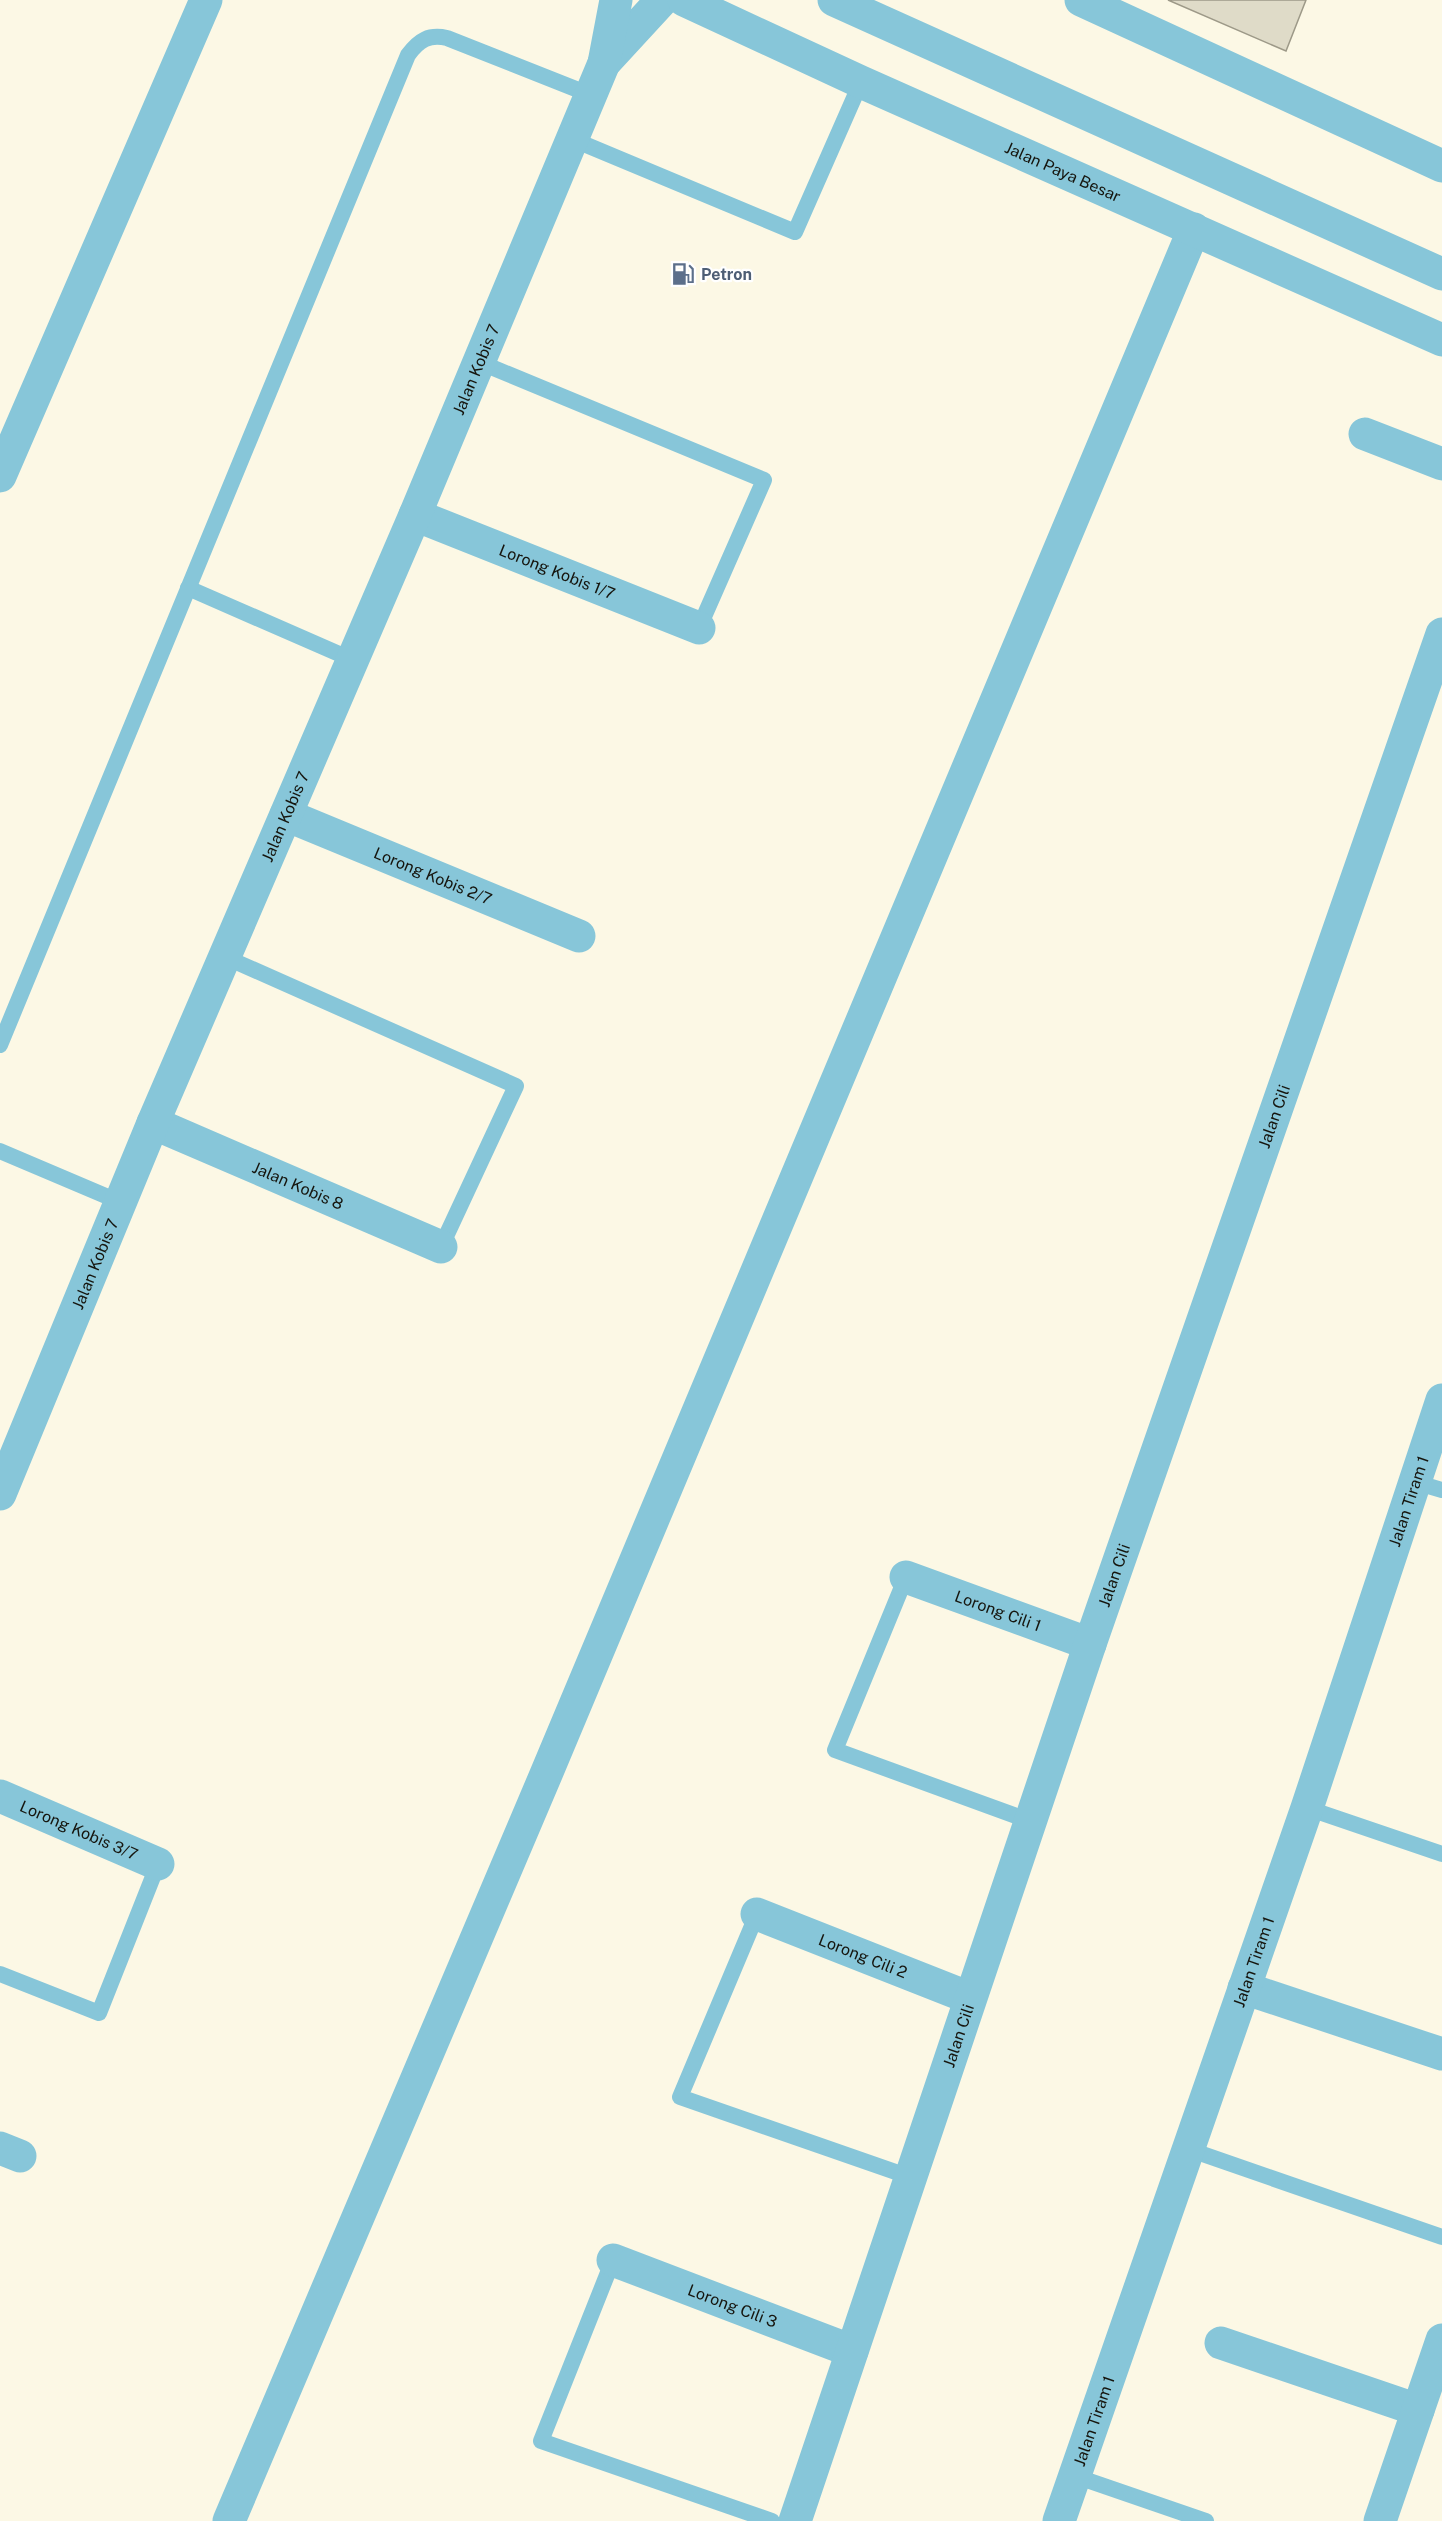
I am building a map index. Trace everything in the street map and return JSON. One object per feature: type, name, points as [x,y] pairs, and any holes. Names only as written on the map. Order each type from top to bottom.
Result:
[{"type":"street","points":[[0,476],[206,0]]},
{"type":"street","points":[[591,95],[604,63],[616,0]]},
{"type":"street","points":[[604,63],[662,0]]},
{"type":"street","name":"Jalan Paya Besar","points":[[684,0],[861,82],[1442,340]]},
{"type":"street","points":[[834,0],[1442,274]]},
{"type":"street","points":[[1081,0],[1442,166]]},
{"type":"street","name":"Jalan Kobis 7","points":[[0,1494],[153,1123],[415,515],[591,95]]},
{"type":"street","points":[[229,2521],[566,1728],[1194,229]]},
{"type":"street","points":[[1365,434],[1442,464]]},
{"type":"street","name":"Lorong Kobis 1/7","points":[[415,515],[699,628]]},
{"type":"street","name":"Jalan Cili","points":[[795,2521],[1090,1644],[1442,634]]},
{"type":"street","name":"Lorong Kobis 2/7","points":[[286,815],[579,936]]},
{"type":"street","name":"Jalan Kobis 8","points":[[153,1123],[441,1247]]},
{"type":"street","name":"Jalan Tiram 1","points":[[1059,2521],[1307,1808],[1428,1486],[1442,1400]]},
{"type":"street","name":"Lorong Cili 1","points":[[906,1577],[1090,1644]]},
{"type":"street","name":"Lorong Kobis 3/7","points":[[0,1796],[159,1864]]},
{"type":"street","name":"Lorong Cili 2","points":[[757,1914],[970,1998]]},
{"type":"street","points":[[1244,1988],[1442,2054]]},
{"type":"street","name":"Lorong Cili 3","points":[[613,2260],[852,2351]]},
{"type":"street","points":[[1380,2521],[1442,2340]]},
{"type":"street","points":[[1221,2343],[1418,2410]]},
{"type":"lane","points":[[0,1045],[408,55],[415,45],[430,37],[447,38],[591,95]]},
{"type":"lane","points":[[572,139],[795,232],[861,82]]},
{"type":"lane","points":[[479,362],[764,480],[699,628]]},
{"type":"lane","points":[[188,588],[353,660]]},
{"type":"lane","points":[[225,957],[516,1086],[441,1247]]},
{"type":"lane","points":[[0,1152],[120,1202]]},
{"type":"lane","points":[[906,1577],[835,1750],[1030,1821]]},
{"type":"lane","points":[[1307,1808],[1442,1854]]},
{"type":"lane","points":[[0,1974],[99,2013],[159,1864]]},
{"type":"lane","points":[[757,1914],[680,2097],[910,2177]]},
{"type":"lane","points":[[1188,2149],[1442,2237]]},
{"type":"lane","points":[[613,2260],[542,2441],[772,2521]]},
{"type":"lane","points":[[1075,2476],[1206,2521]]},
{"type":"building","points":[[1168,0],[1306,0],[1286,51]]},
{"type":"place","name":"Petron","points":[[683,274]]}]
